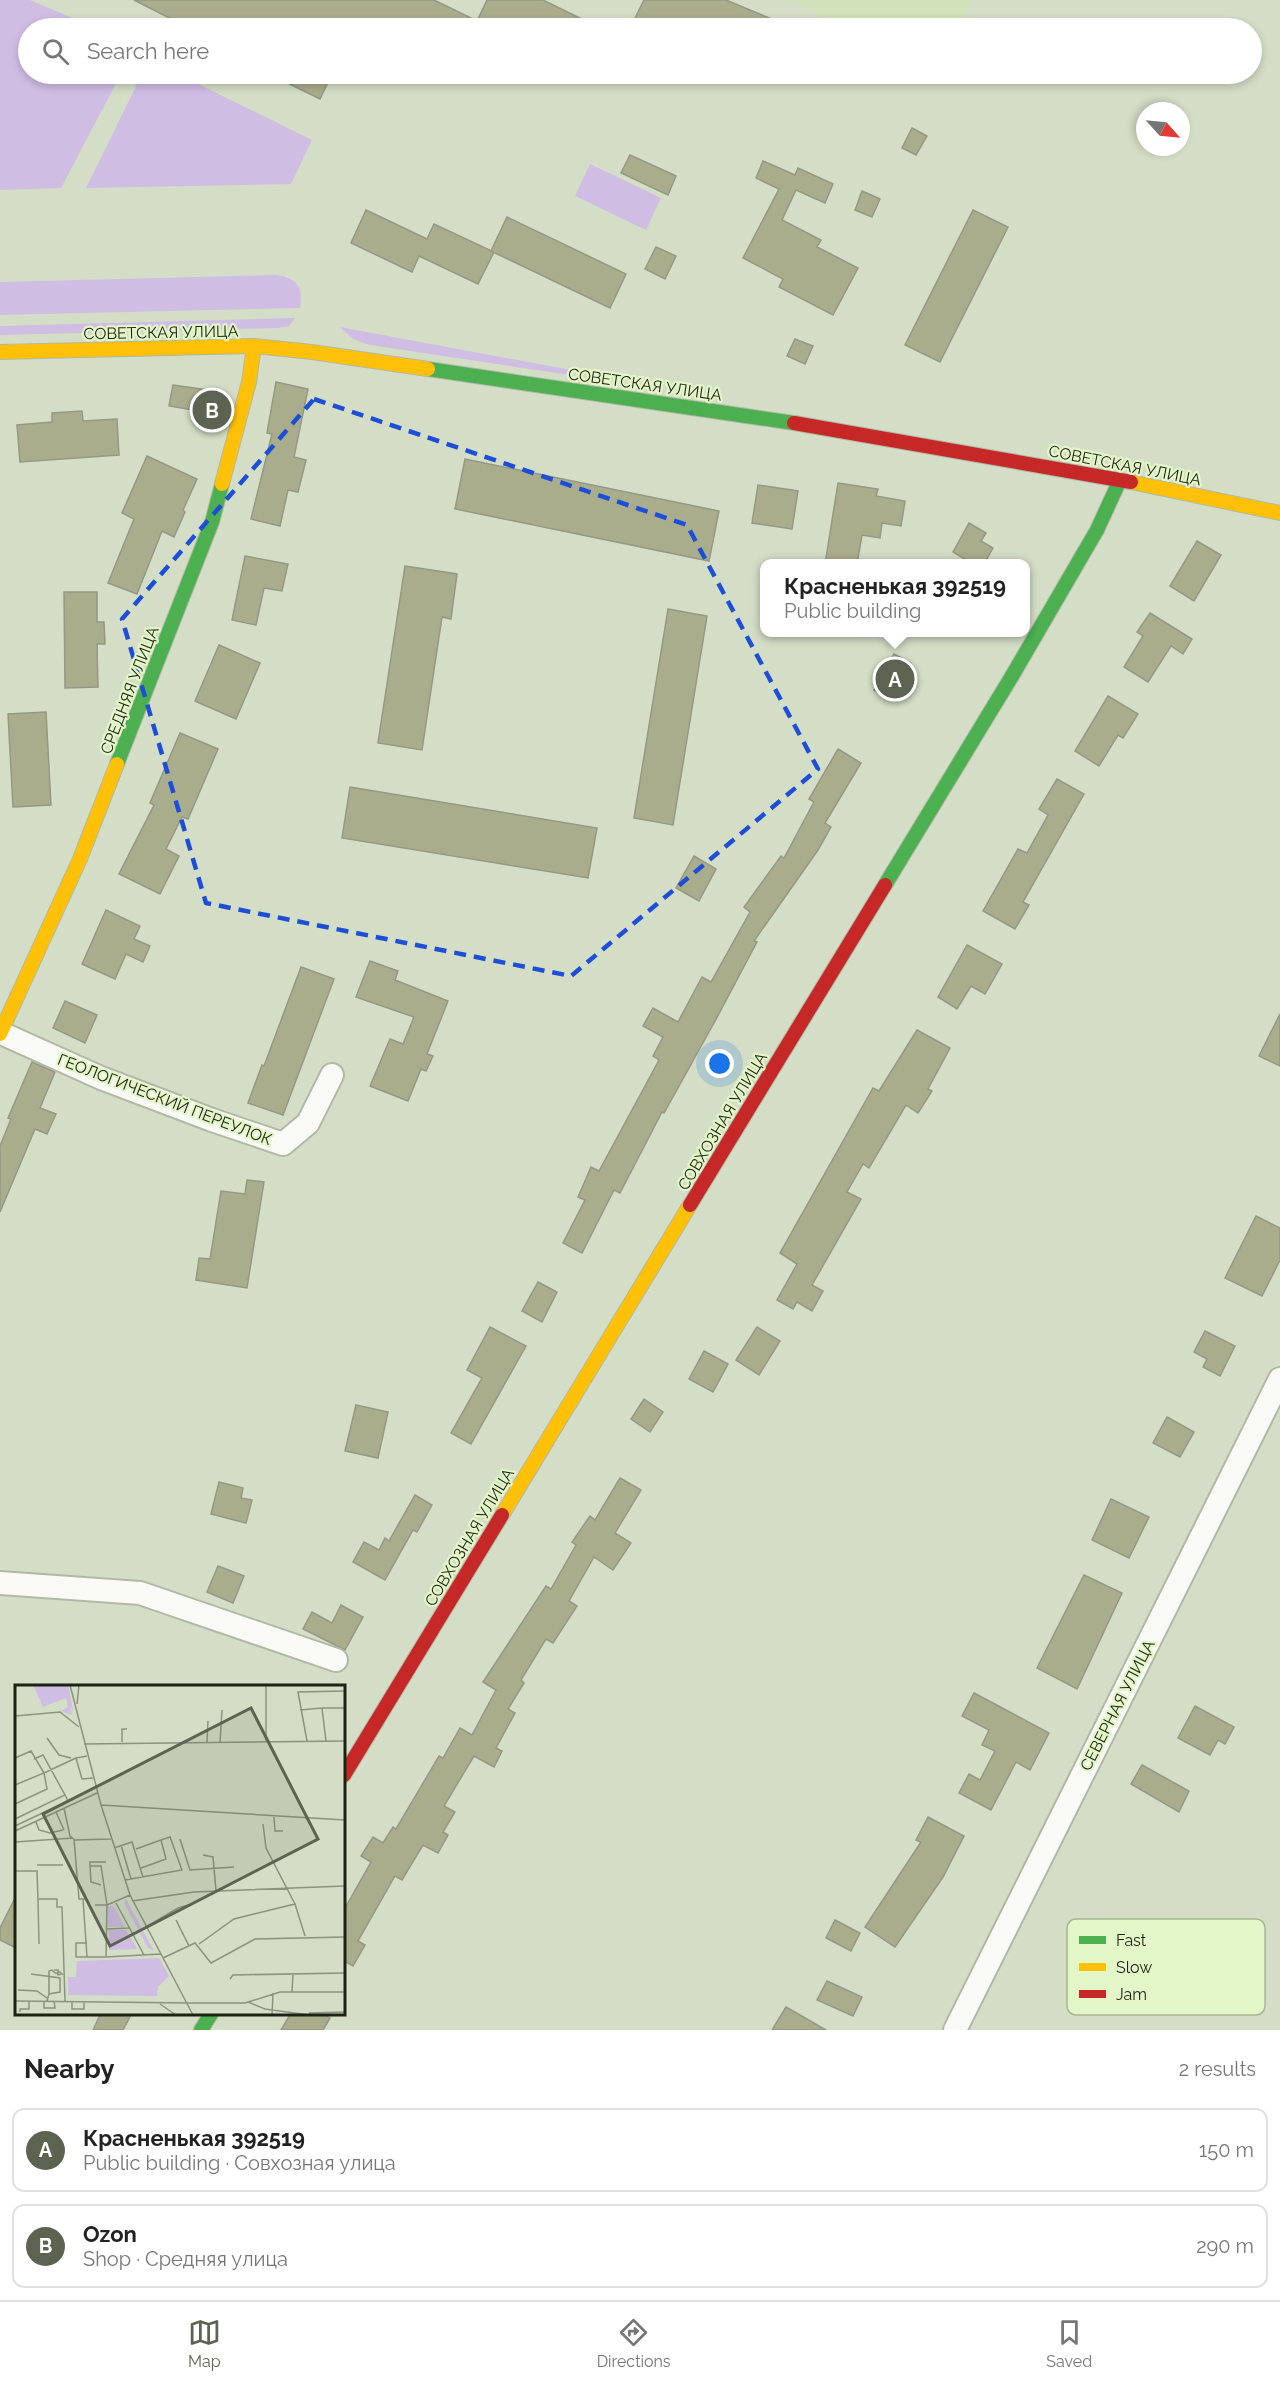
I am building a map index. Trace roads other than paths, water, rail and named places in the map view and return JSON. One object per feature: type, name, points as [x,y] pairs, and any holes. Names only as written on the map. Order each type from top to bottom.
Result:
[{"type":"street","name":"СОВЕТСКАЯ УЛИЦА","points":[[0,352],[254,346],[323,353],[800,423],[1120,480],[1280,513]]},
{"type":"street","name":"СРЕДНЯЯ УЛИЦА","points":[[0,1033],[80,859],[212,522],[249,382],[254,346]]},
{"type":"street","name":"СОВХОЗНАЯ УЛИЦА","points":[[345,1773],[1012,676],[1097,530],[1120,480]]},
{"type":"street","name":"ГЕОЛОГИЧЕСКИЙ ПЕРЕУЛОК","points":[[0,1033],[101,1078],[283,1144],[308,1124],[332,1075]]},
{"type":"street","name":"СЕВЕРНАЯ УЛИЦА","points":[[955,2030],[1280,1379]]},
{"type":"street","points":[[0,1583],[140,1593],[336,1660]]},
{"type":"street","points":[[201,2030],[210,2015]]},
{"type":"place","name":"Ozon","points":[[212,410]]},
{"type":"place","name":"Красненькая 392519","points":[[895,679]]}]
